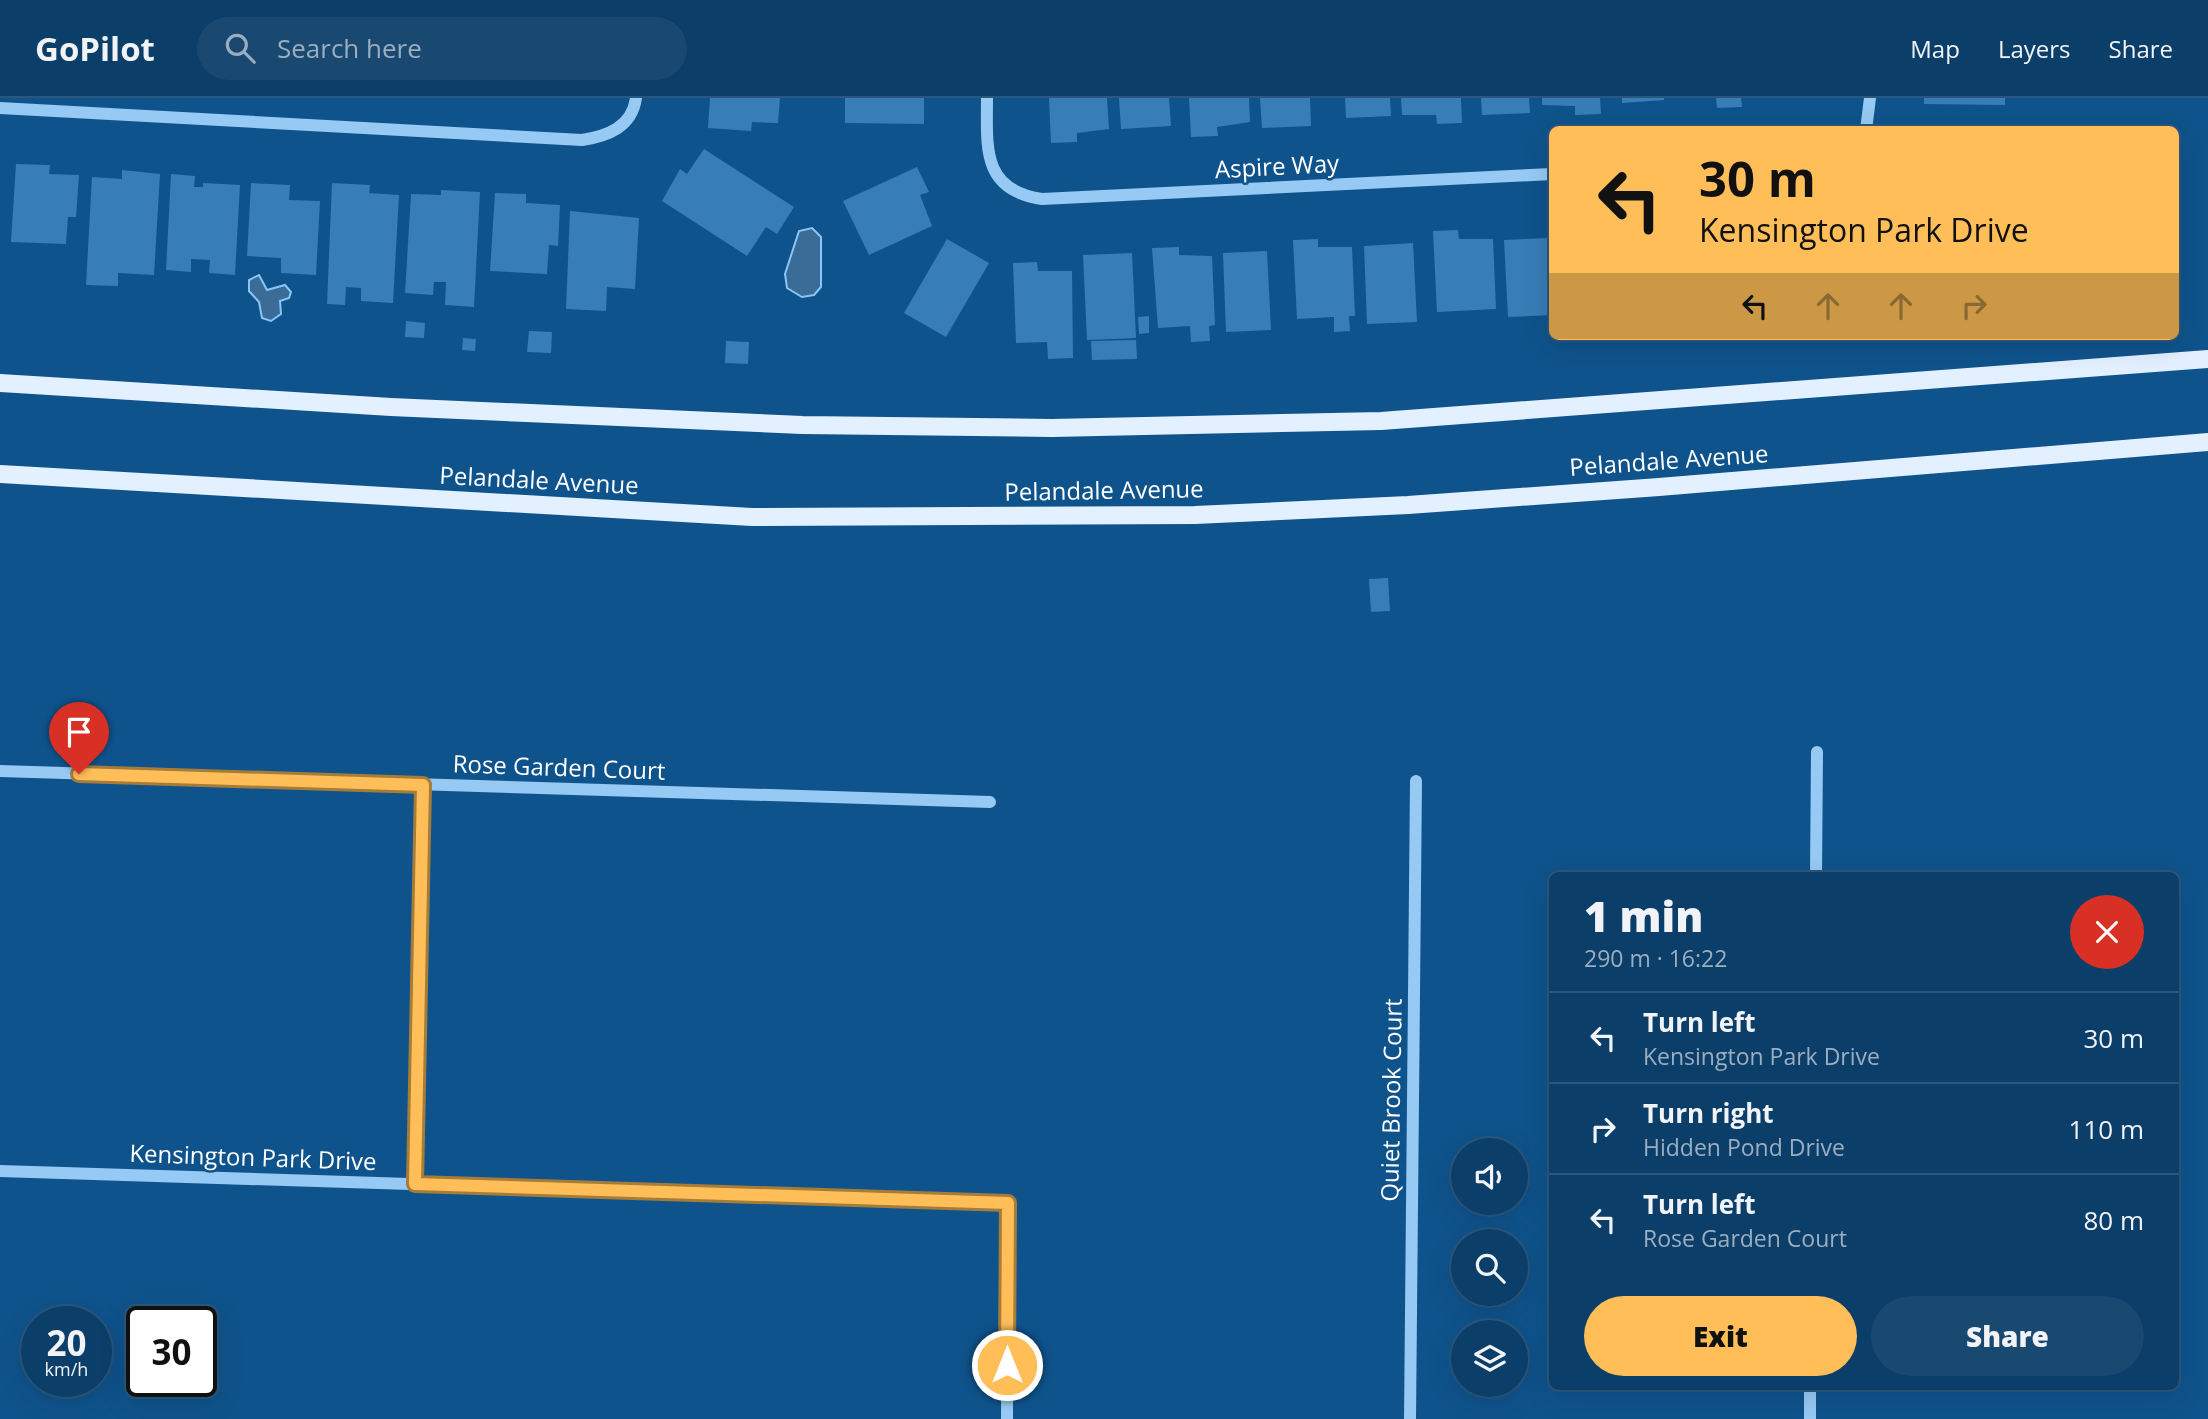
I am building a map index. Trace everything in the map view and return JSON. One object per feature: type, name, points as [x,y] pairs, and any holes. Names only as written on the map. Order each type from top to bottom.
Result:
[{"type":"main road","points":[[0,383],[391,407],[802,425],[1091,428],[1381,421],[2208,359]]},
{"type":"main road","name":"Pelandale Avenue","points":[[0,474],[751,517],[1195,515],[1478,500],[2208,442]]},
{"type":"street","points":[[0,108],[564,140],[604,136],[620,128],[632,113],[636,98]]},
{"type":"street","name":"Aspire Way","points":[[987,98],[988,155],[1000,179],[1027,197],[1083,199],[1549,174]]},
{"type":"street","points":[[1866,126],[1870,98]]},
{"type":"street","points":[[1816,872],[1817,752]]},
{"type":"street","name":"Rose Garden Court","points":[[0,771],[990,803]]},
{"type":"street","name":"Quiet Brook Court","points":[[1410,1419],[1416,781]]},
{"type":"street","points":[[415,1184],[423,785]]},
{"type":"street","name":"Kensington Park Drive","points":[[0,1171],[1008,1203],[1007,1419]]},
{"type":"street","points":[[1810,1390],[1810,1419]]},
{"type":"water","points":[[812,228],[821,237],[821,287],[814,295],[802,297],[787,288],[785,274],[799,231]]},
{"type":"water","points":[[259,275],[267,290],[285,285],[291,292],[289,298],[280,301],[281,314],[271,321],[262,318],[259,302],[249,291],[249,280]]},
{"type":"building","points":[[710,98],[780,98],[778,123],[752,122],[751,131],[708,128]]},
{"type":"building","points":[[845,98],[924,98],[924,124],[845,123]]},
{"type":"building","points":[[1049,98],[1107,98],[1109,129],[1077,133],[1077,142],[1051,143]]},
{"type":"building","points":[[1119,98],[1169,98],[1171,126],[1121,129]]},
{"type":"building","points":[[1189,98],[1249,98],[1250,122],[1217,127],[1218,136],[1191,137]]},
{"type":"building","points":[[1260,98],[1310,98],[1311,126],[1262,128]]},
{"type":"building","points":[[1345,98],[1390,98],[1391,116],[1346,118]]},
{"type":"building","points":[[1401,98],[1461,98],[1462,123],[1437,124],[1436,115],[1402,115]]},
{"type":"building","points":[[1481,98],[1529,98],[1530,113],[1482,115]]},
{"type":"building","points":[[1542,98],[1600,98],[1601,114],[1575,115],[1575,106],[1542,105]]},
{"type":"building","points":[[1622,98],[1664,98],[1664,100],[1622,103]]},
{"type":"building","points":[[1716,98],[1741,98],[1742,107],[1717,108]]},
{"type":"building","points":[[1924,98],[2005,98],[2005,105],[1924,104]]},
{"type":"building","points":[[704,149],[794,207],[777,234],[766,227],[747,256],[662,201],[680,169],[687,174]]},
{"type":"building","points":[[16,164],[50,165],[49,174],[79,175],[76,217],[68,217],[66,244],[11,242]]},
{"type":"building","points":[[917,167],[929,192],[920,195],[932,226],[869,255],[843,201]]},
{"type":"building","points":[[122,170],[160,174],[154,275],[118,273],[118,286],[86,285],[92,177],[122,179]]},
{"type":"building","points":[[171,174],[195,176],[194,187],[203,187],[203,183],[240,185],[235,275],[209,273],[210,260],[191,259],[191,272],[166,270]]},
{"type":"building","points":[[251,183],[290,185],[289,200],[320,201],[316,275],[281,273],[281,258],[247,256]]},
{"type":"building","points":[[332,183],[370,185],[369,193],[399,195],[393,303],[361,301],[361,288],[346,287],[345,305],[327,304]]},
{"type":"building","points":[[441,190],[480,192],[474,307],[445,305],[446,282],[434,282],[433,295],[405,293],[411,194],[441,195]]},
{"type":"building","points":[[495,193],[526,194],[526,203],[560,205],[558,246],[549,245],[547,274],[490,271]]},
{"type":"building","points":[[570,211],[639,218],[635,289],[607,287],[606,311],[566,309]]},
{"type":"building","points":[[1458,230],[1459,239],[1493,239],[1496,309],[1437,312],[1433,231]]},
{"type":"building","points":[[1549,238],[1549,315],[1508,317],[1504,240]]},
{"type":"building","points":[[947,239],[989,263],[946,337],[904,313]]},
{"type":"building","points":[[1318,239],[1318,247],[1352,247],[1355,316],[1349,316],[1350,331],[1334,332],[1334,317],[1297,319],[1293,240]]},
{"type":"building","points":[[1413,243],[1417,322],[1367,324],[1364,246]]},
{"type":"building","points":[[1179,247],[1179,255],[1212,256],[1215,325],[1209,326],[1210,341],[1191,342],[1190,326],[1158,328],[1152,248]]},
{"type":"building","points":[[1267,251],[1271,330],[1226,332],[1223,253]]},
{"type":"building","points":[[1132,253],[1136,338],[1087,340],[1083,255]]},
{"type":"building","points":[[1037,262],[1038,271],[1072,271],[1073,358],[1048,359],[1047,342],[1016,343],[1013,263]]},
{"type":"building","points":[[1149,316],[1149,333],[1139,334],[1138,317]]},
{"type":"building","points":[[406,321],[425,323],[424,338],[405,337]]},
{"type":"building","points":[[529,331],[552,332],[551,353],[527,352]]},
{"type":"building","points":[[463,338],[476,339],[475,351],[462,350]]},
{"type":"building","points":[[1136,340],[1137,359],[1092,360],[1091,341]]},
{"type":"building","points":[[726,341],[749,342],[748,364],[725,363]]},
{"type":"building","points":[[1388,578],[1390,611],[1371,612],[1369,579]]},
{"type":"route","points":[[79,774],[423,785],[415,1184],[1008,1203],[1007,1365]]}]
